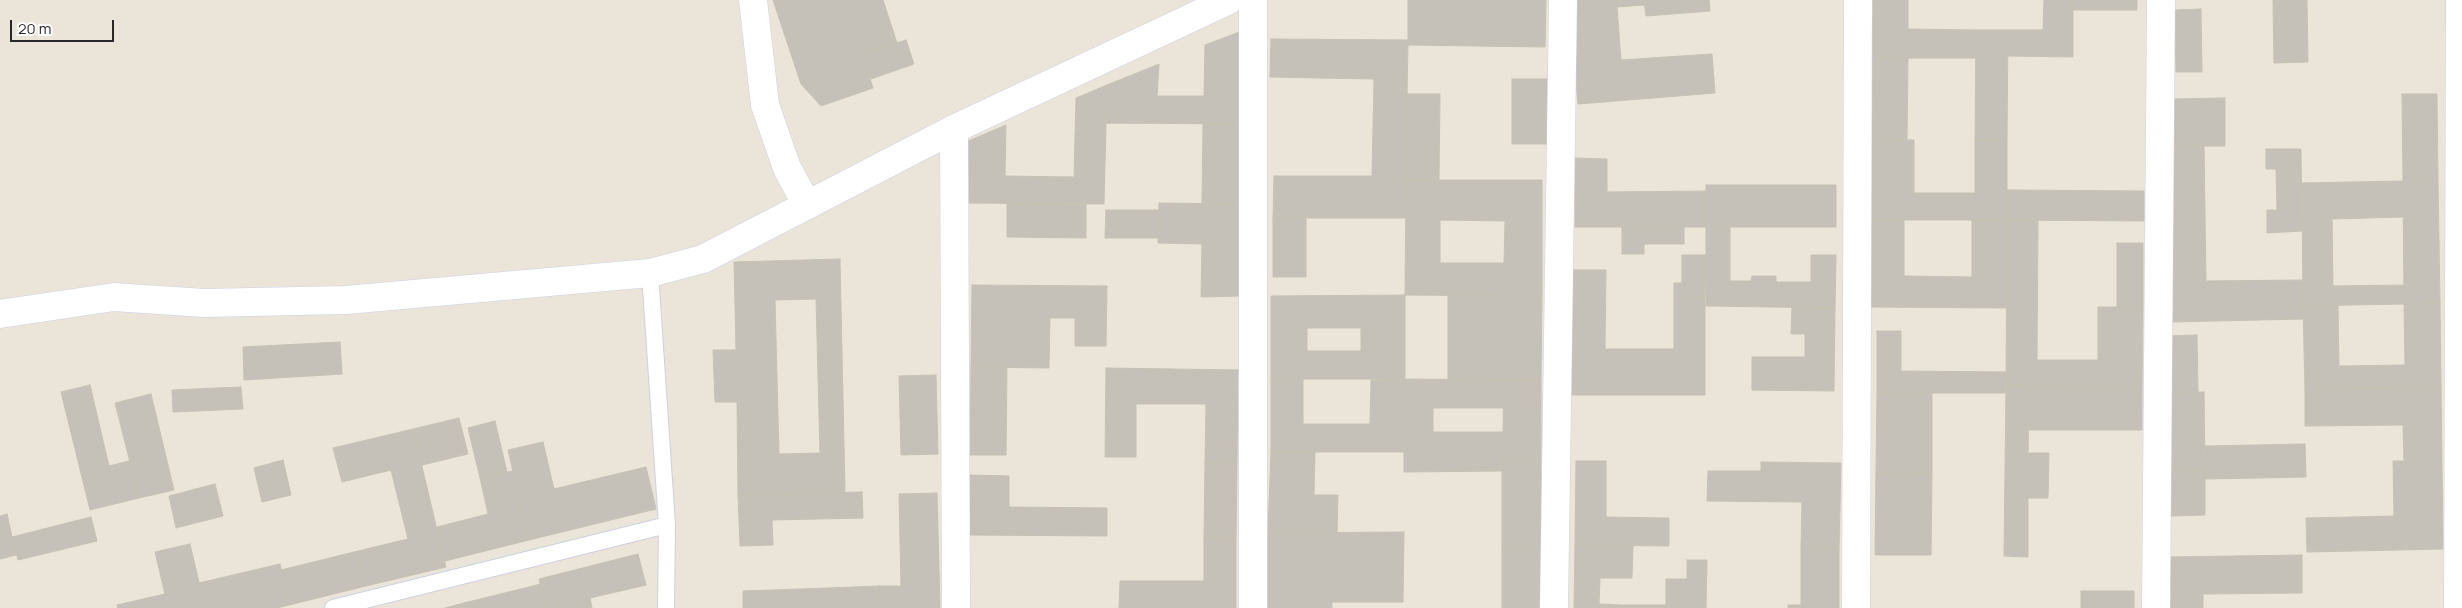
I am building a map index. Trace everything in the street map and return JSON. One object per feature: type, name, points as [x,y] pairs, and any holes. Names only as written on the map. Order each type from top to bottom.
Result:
[{"type":"street","points":[[753,0],[765,104],[787,168],[807,205]]},
{"type":"street","points":[[0,314],[114,297],[204,303],[346,300],[650,273],[703,259],[954,129],[1229,0]]},
{"type":"street","points":[[1253,0],[1253,608]]},
{"type":"street","points":[[1554,608],[1563,0]]},
{"type":"street","points":[[1856,608],[1858,0]]},
{"type":"street","points":[[2156,608],[2161,0]]},
{"type":"street","points":[[2458,608],[2460,0]]},
{"type":"street","points":[[954,129],[956,608]]},
{"type":"lane","points":[[650,273],[667,525],[666,608]]},
{"type":"lane","points":[[333,608],[667,525]]},
{"type":"building","points":[[773,0],[844,0],[873,88],[821,106],[801,84]]},
{"type":"building","points":[[844,0],[883,0],[897,43],[862,54]]},
{"type":"building","points":[[1408,0],[1546,0],[1545,47],[1408,45]]},
{"type":"building","points":[[1569,0],[1644,0],[1644,5],[1617,7],[1621,60],[1712,54],[1715,93],[1578,104]]},
{"type":"building","points":[[1644,0],[1709,0],[1710,11],[1646,16]]},
{"type":"building","points":[[1873,0],[1908,0],[1908,29],[1976,30],[1976,58],[1872,58]]},
{"type":"building","points":[[2044,0],[2073,0],[2073,57],[2008,56],[2008,30],[2043,30]]},
{"type":"building","points":[[2073,0],[2137,0],[2137,10],[2073,10]]},
{"type":"building","points":[[2273,0],[2307,0],[2308,62],[2274,63]]},
{"type":"building","points":[[2201,9],[2202,72],[2176,72],[2175,10]]},
{"type":"building","points":[[1976,30],[2008,30],[2007,140],[1975,140]]},
{"type":"building","points":[[1242,31],[1241,124],[1106,123],[1107,85],[1159,64],[1157,96],[1204,96],[1205,45]]},
{"type":"building","points":[[1271,39],[1408,40],[1405,218],[1273,218],[1274,176],[1372,176],[1374,79],[1270,77]]},
{"type":"building","points":[[906,40],[914,64],[871,79],[862,54]]},
{"type":"building","points":[[1872,58],[1908,58],[1907,139],[1872,139]]},
{"type":"building","points":[[1512,79],[1549,79],[1549,144],[1512,144]]},
{"type":"building","points":[[1107,85],[1104,204],[966,203],[966,142],[1006,125],[1005,176],[1074,177],[1076,98]]},
{"type":"building","points":[[1407,94],[1440,94],[1439,180],[1406,180]]},
{"type":"building","points":[[2402,94],[2437,94],[2438,181],[2403,181]]},
{"type":"building","points":[[2225,98],[2225,146],[2171,146],[2170,99]]},
{"type":"building","points":[[1203,124],[1241,124],[1240,204],[1202,203]]},
{"type":"building","points":[[1872,139],[1914,140],[1914,193],[1975,193],[1975,140],[2007,140],[2007,220],[1871,220]]},
{"type":"building","points":[[2171,146],[2204,146],[2206,281],[2303,280],[2303,319],[2173,322]]},
{"type":"building","points":[[2266,149],[2301,149],[2302,231],[2267,233],[2267,210],[2277,210],[2276,169],[2266,169]]},
{"type":"building","points":[[1575,158],[1607,159],[1607,192],[1706,191],[1706,227],[1575,227]]},
{"type":"building","points":[[1406,180],[1542,180],[1542,296],[1405,295]],"holes":[[[1440,220],[1505,221],[1504,263],[1440,263]]]},
{"type":"building","points":[[2403,181],[2438,181],[2440,303],[2404,304]]},
{"type":"building","points":[[2403,181],[2403,217],[2332,219],[2333,286],[2404,285],[2404,304],[2303,306],[2302,183]]},
{"type":"building","points":[[1706,185],[1836,185],[1836,227],[1706,227]]},
{"type":"building","points":[[2007,190],[2144,191],[2144,221],[2007,220]]},
{"type":"building","points":[[1007,203],[1086,203],[1086,238],[1007,237]]},
{"type":"building","points":[[1159,203],[1240,204],[1239,296],[1201,297],[1202,244],[1158,243]]},
{"type":"building","points":[[1106,210],[1159,210],[1158,238],[1105,238]]},
{"type":"building","points":[[1273,218],[1306,218],[1306,277],[1273,277]]},
{"type":"building","points":[[1871,220],[1904,220],[1904,276],[1972,277],[1972,220],[2007,220],[2006,308],[1870,307]]},
{"type":"building","points":[[2007,220],[2038,220],[2037,360],[2098,360],[2098,307],[2143,307],[2142,387],[2006,386]]},
{"type":"building","points":[[1622,227],[1684,227],[1684,244],[1644,244],[1644,254],[1622,254]]},
{"type":"building","points":[[1706,227],[1730,227],[1730,281],[1751,281],[1752,276],[1776,276],[1776,282],[1811,282],[1811,255],[1836,255],[1835,308],[1706,306]]},
{"type":"building","points":[[2117,243],[2143,243],[2143,307],[2117,307]]},
{"type":"building","points":[[1682,255],[1706,255],[1705,298],[1674,298],[1674,283],[1682,283]]},
{"type":"building","points":[[840,259],[845,492],[738,495],[737,402],[715,402],[713,350],[736,350],[734,262]],"holes":[[[816,299],[820,453],[779,454],[775,300]]]},
{"type":"building","points":[[1572,270],[1606,270],[1605,349],[1674,349],[1674,298],[1705,298],[1705,395],[1572,395]]},
{"type":"building","points":[[972,285],[1107,286],[1106,346],[1075,346],[1075,318],[1050,318],[1049,368],[971,367]]},
{"type":"building","points":[[1405,295],[1405,379],[1271,379],[1271,296]],"holes":[[[1307,328],[1361,328],[1361,351],[1307,351]]]},
{"type":"building","points":[[1448,295],[1542,296],[1541,380],[1448,379]]},
{"type":"building","points":[[2440,303],[2441,387],[2305,389],[2303,306],[2338,305],[2339,366],[2405,365],[2404,304]]},
{"type":"building","points":[[1792,307],[1835,308],[1834,391],[1752,390],[1752,357],[1805,357],[1805,334],[1791,334]]},
{"type":"building","points":[[1877,331],[1901,331],[1901,371],[2006,372],[2005,393],[1877,393]]},
{"type":"building","points":[[2197,335],[2198,392],[2170,393],[2169,336]]},
{"type":"building","points":[[340,342],[342,374],[244,380],[243,347]]},
{"type":"building","points":[[971,367],[1007,368],[1006,455],[970,455]]},
{"type":"building","points":[[1106,368],[1238,370],[1237,463],[1205,463],[1206,404],[1136,404],[1136,457],[1105,457]]},
{"type":"building","points":[[936,375],[938,454],[901,455],[899,376]]},
{"type":"building","points":[[1271,379],[1303,379],[1303,424],[1370,424],[1371,380],[1405,379],[1404,452],[1271,452]]},
{"type":"building","points":[[1405,379],[1504,380],[1504,408],[1433,408],[1433,432],[1404,432]]},
{"type":"building","points":[[1504,380],[1541,380],[1541,459],[1502,459],[1502,471],[1404,472],[1404,432],[1503,432]]},
{"type":"building","points":[[90,385],[109,466],[129,461],[139,498],[90,510],[61,392]]},
{"type":"building","points":[[2006,386],[2029,386],[2028,453],[2049,453],[2048,498],[2028,498],[2028,557],[2004,556]]},
{"type":"building","points":[[2029,386],[2142,387],[2142,430],[2029,430]]},
{"type":"building","points":[[241,387],[243,409],[173,412],[172,390]]},
{"type":"building","points":[[2441,387],[2443,549],[2307,552],[2306,518],[2394,516],[2393,461],[2404,461],[2403,425],[2305,426],[2305,389]]},
{"type":"building","points":[[2204,392],[2205,470],[2171,471],[2170,393]]},
{"type":"building","points":[[1877,393],[1932,393],[1932,474],[1876,473]]},
{"type":"building","points":[[151,394],[174,490],[139,498],[115,403]]},
{"type":"building","points":[[459,418],[468,454],[422,465],[413,429]]},
{"type":"building","points":[[495,421],[507,472],[480,478],[468,428]]},
{"type":"building","points":[[413,429],[446,567],[366,586],[358,551],[408,539],[391,470],[342,482],[333,448]]},
{"type":"building","points":[[543,442],[554,489],[646,467],[656,509],[529,540],[508,450]]},
{"type":"building","points":[[2305,444],[2306,477],[2205,479],[2204,446]]},
{"type":"building","points":[[1271,452],[1315,452],[1314,495],[1338,495],[1337,533],[1268,533]]},
{"type":"building","points":[[1502,459],[1541,459],[1541,547],[1502,547]]},
{"type":"building","points":[[283,460],[291,495],[262,502],[254,468]]},
{"type":"building","points":[[1576,461],[1606,461],[1606,517],[1669,518],[1669,546],[1575,545]]},
{"type":"building","points":[[1761,462],[1841,463],[1839,548],[1801,547],[1802,502],[1707,501],[1708,471],[1761,471]]},
{"type":"building","points":[[1205,463],[1237,463],[1236,538],[1204,538]]},
{"type":"building","points":[[2205,470],[2205,515],[2171,516],[2171,471]]},
{"type":"building","points":[[513,471],[529,540],[445,561],[437,527],[488,514],[480,478]]},
{"type":"building","points":[[1876,473],[1932,474],[1931,555],[1875,555]]},
{"type":"building","points":[[970,475],[1009,476],[1009,507],[1107,508],[1107,536],[969,535]]},
{"type":"building","points":[[215,484],[223,516],[176,528],[169,496]]},
{"type":"building","points":[[862,492],[863,518],[772,520],[773,545],[740,546],[738,495]]},
{"type":"building","points":[[937,493],[940,608],[880,608],[879,586],[901,586],[899,494]]},
{"type":"building","points":[[7,514],[16,555],[0,559],[0,516]]},
{"type":"building","points":[[91,517],[97,541],[18,560],[12,537]]},
{"type":"building","points":[[1404,532],[1403,602],[1332,602],[1332,608],[1268,608],[1268,533]]},
{"type":"building","points":[[1204,538],[1236,538],[1236,608],[1119,608],[1120,581],[1204,581]]},
{"type":"building","points":[[190,544],[205,608],[118,608],[117,605],[165,594],[155,552]]},
{"type":"building","points":[[1575,545],[1633,546],[1632,578],[1600,578],[1599,604],[1621,605],[1621,608],[1574,608]]},
{"type":"building","points":[[1502,547],[1541,547],[1540,608],[1502,608]]},
{"type":"building","points":[[1801,547],[1839,548],[1839,608],[1788,608],[1788,605],[1801,605]]},
{"type":"building","points":[[358,551],[366,586],[289,605],[281,570]]},
{"type":"building","points":[[638,554],[646,585],[590,598],[592,608],[547,608],[539,579]]},
{"type":"building","points":[[2302,555],[2302,593],[2203,594],[2203,608],[2168,608],[2168,557]]},
{"type":"building","points":[[1687,560],[1707,560],[1706,608],[1621,608],[1621,605],[1666,605],[1666,579],[1687,579]]},
{"type":"building","points":[[280,564],[289,605],[277,608],[205,608],[199,583]]},
{"type":"building","points":[[541,584],[547,608],[465,608],[464,603]]},
{"type":"building","points":[[879,586],[880,608],[828,608],[828,588]]},
{"type":"building","points":[[828,588],[828,608],[743,608],[743,591]]},
{"type":"building","points":[[2081,591],[2134,591],[2134,608],[2081,608]]},
{"type":"building","points":[[464,603],[465,608],[445,608]]}]
